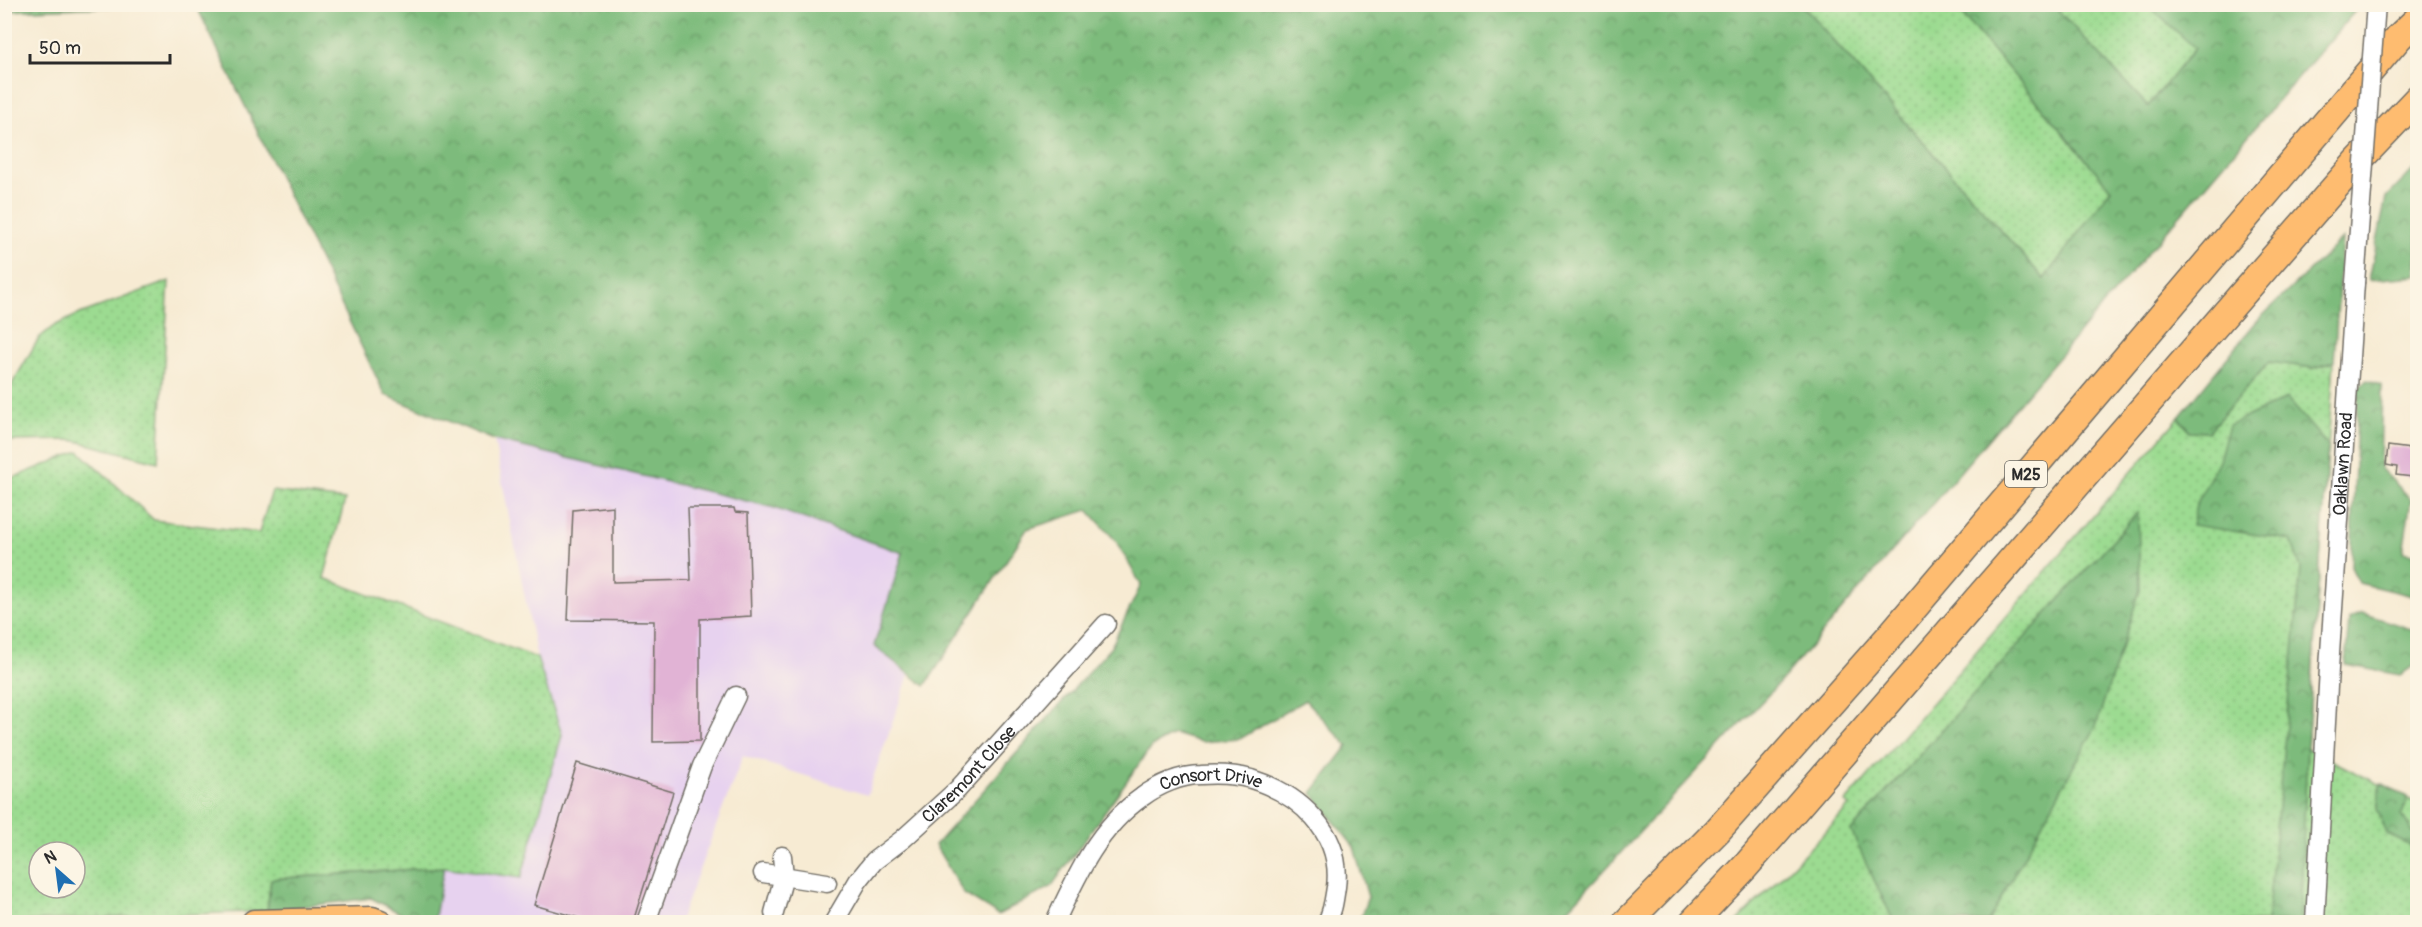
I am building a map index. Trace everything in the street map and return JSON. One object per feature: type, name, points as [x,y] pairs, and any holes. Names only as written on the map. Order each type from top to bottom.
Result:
[{"type":"highway","name":"M25","points":[[1628,922],[1717,831],[1888,637],[2383,55],[2418,19]]},
{"type":"highway","name":"M25","points":[[1693,922],[1808,795],[2349,171],[2418,98]]},
{"type":"main road","points":[[254,922],[372,919],[380,922]]},
{"type":"street","name":"Oaklawn Road","points":[[2315,922],[2329,668],[2376,4]]},
{"type":"street","name":"Claremont Close","points":[[834,922],[858,881],[874,861],[903,839],[958,789],[1106,624]]},
{"type":"street","points":[[646,922],[702,766],[736,696]]},
{"type":"street","name":"Consort Drive","points":[[1055,922],[1080,868],[1098,839],[1120,815],[1144,796],[1173,780],[1200,775],[1249,778],[1257,781],[1295,799],[1320,824],[1333,851],[1338,874],[1332,912],[1327,922]]},
{"type":"street","points":[[778,919],[784,876],[782,856]]},
{"type":"street","points":[[764,873],[827,883]]},
{"type":"shaded area","points":[[494,440],[771,507],[903,553],[874,646],[909,675],[867,795],[743,756],[679,922],[434,922],[444,867],[521,878],[562,735],[537,658]]},
{"type":"green space","points":[[5,4],[164,4],[164,5],[5,11]]},
{"type":"green space","points":[[196,5],[1802,5],[2044,279],[2111,189],[1954,5],[2053,5],[2148,106],[2195,48],[2147,5],[2357,5],[2356,10],[1781,681],[1556,922],[1359,922],[1368,897],[1354,847],[1312,793],[1348,746],[1305,700],[1240,739],[1201,742],[1174,734],[1151,747],[1051,887],[998,915],[964,894],[935,845],[1111,647],[1141,585],[1116,541],[1088,510],[1027,529],[925,686],[874,646],[903,553],[771,507],[494,440],[385,395]]},
{"type":"green space","points":[[1802,5],[1954,5],[2112,190],[2044,279]]},
{"type":"green space","points":[[1998,5],[2284,5],[2165,125]]},
{"type":"green space","points":[[2417,166],[2417,276],[2369,280],[2386,198]]},
{"type":"green space","points":[[2342,239],[2334,362],[2314,368],[2269,362],[2208,432],[2189,431],[2179,417],[2256,322]]},
{"type":"green space","points":[[169,281],[158,462],[72,440],[5,441],[5,396],[39,338],[54,326],[77,315]]},
{"type":"green space","points":[[2269,362],[2314,368],[2334,362],[2307,748],[2417,803],[2417,922],[1737,922],[1849,806],[1845,803],[2179,417],[2189,431],[2208,432]]},
{"type":"green space","points":[[2367,380],[2382,386],[2380,468],[2411,499],[2403,552],[2417,555],[2417,597],[2359,583],[2351,567],[2358,388]]},
{"type":"green space","points":[[2287,398],[2328,446],[2307,748],[2300,922],[2267,922],[2301,568],[2291,540],[2192,525],[2196,505],[2219,460],[2229,425]]},
{"type":"green space","points":[[79,451],[154,520],[259,533],[272,491],[345,500],[324,578],[537,658],[562,735],[521,878],[444,867],[271,879],[267,911],[5,922],[5,481]]},
{"type":"green space","points":[[2138,512],[2140,590],[2096,726],[1988,922],[1894,922],[1851,831]]},
{"type":"green space","points":[[2362,613],[2417,631],[2417,664],[2400,675],[2345,665],[2349,619]]},
{"type":"green space","points":[[2381,783],[2407,797],[2402,815],[2415,836],[2410,846],[2387,834],[2377,809]]},
{"type":"green space","points":[[444,867],[434,922],[417,922],[371,898],[267,911],[271,879]]},
{"type":"building","points":[[2388,446],[2418,450],[2418,470],[2414,469],[2413,477],[2396,475],[2397,467],[2386,465]]},
{"type":"building","points":[[613,506],[613,582],[691,580],[688,508],[734,508],[735,512],[748,513],[751,616],[700,619],[700,741],[653,742],[654,621],[568,620],[573,510]]},
{"type":"building","points":[[577,763],[673,792],[633,922],[593,922],[534,905]]}]
